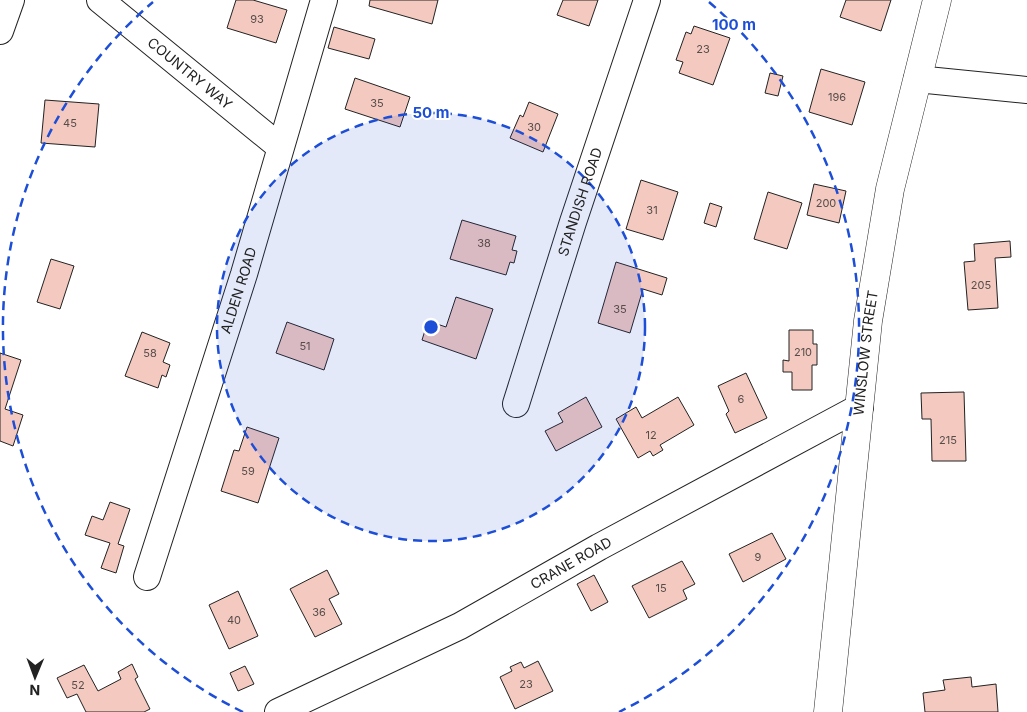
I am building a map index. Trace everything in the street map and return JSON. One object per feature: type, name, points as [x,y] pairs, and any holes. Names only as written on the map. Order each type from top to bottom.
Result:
[{"type":"street","points":[[0,32],[11,0]]},
{"type":"street","name":"COUNTRY WAY","points":[[100,0],[280,147]]},
{"type":"street","name":"ALDEN ROAD","points":[[147,577],[244,274],[324,0]]},
{"type":"street","name":"STANDISH ROAD","points":[[516,404],[573,222],[647,0]]},
{"type":"street","name":"WINSLOW STREET","points":[[828,712],[868,321],[890,189],[937,0]]},
{"type":"street","points":[[917,79],[1027,90]]},
{"type":"street","name":"CRANE ROAD","points":[[278,712],[460,626],[607,542],[860,407]]},
{"type":"building","points":[[236,0],[253,0],[287,10],[276,43],[227,28]]},
{"type":"building","points":[[370,0],[438,0],[432,24],[369,6]]},
{"type":"building","points":[[563,0],[598,0],[589,26],[557,15]]},
{"type":"building","points":[[846,0],[891,0],[881,31],[840,17]]},
{"type":"building","points":[[694,26],[730,38],[713,85],[679,73],[683,62],[676,60],[686,32],[691,34]]},
{"type":"building","points":[[334,27],[375,39],[369,59],[328,48]]},
{"type":"building","points":[[821,69],[865,82],[852,125],[809,112]]},
{"type":"building","points":[[770,73],[783,76],[778,96],[765,93]]},
{"type":"building","points":[[355,78],[410,97],[400,127],[345,109]]},
{"type":"building","points":[[45,100],[99,104],[95,147],[41,143]]},
{"type":"building","points":[[529,102],[558,114],[543,152],[510,138],[520,115],[523,117]]},
{"type":"building","points":[[641,180],[678,192],[663,240],[626,229]]},
{"type":"building","points":[[814,184],[846,191],[839,223],[807,215]]},
{"type":"building","points":[[768,192],[802,203],[787,249],[754,239]]},
{"type":"building","points":[[710,203],[722,207],[716,227],[704,223]]},
{"type":"building","points":[[462,220],[516,236],[512,250],[517,251],[514,263],[510,262],[506,275],[450,259]]},
{"type":"building","points":[[1010,241],[1011,257],[995,258],[998,308],[968,310],[964,262],[975,261],[974,244]]},
{"type":"building","points":[[51,259],[74,266],[60,309],[37,302]]},
{"type":"building","points":[[616,262],[667,278],[662,295],[643,289],[630,333],[598,323]]},
{"type":"building","points":[[456,297],[493,309],[476,359],[422,340],[428,321],[446,327]]},
{"type":"building","points":[[287,322],[334,339],[324,370],[276,353]]},
{"type":"building","points":[[789,330],[813,330],[813,344],[817,344],[817,365],[812,365],[812,390],[792,390],[792,372],[783,372],[783,360],[789,361]]},
{"type":"building","points":[[142,332],[170,343],[163,362],[170,365],[166,377],[162,375],[158,388],[125,376]]},
{"type":"building","points":[[0,353],[21,360],[5,409],[23,415],[13,446],[0,441]]},
{"type":"building","points":[[746,373],[767,418],[735,433],[726,414],[729,411],[718,386]]},
{"type":"building","points":[[964,392],[966,461],[932,461],[931,419],[922,419],[921,393]]},
{"type":"building","points":[[586,397],[602,427],[556,451],[545,431],[563,422],[558,413]]},
{"type":"building","points":[[678,397],[694,425],[660,445],[663,450],[653,456],[650,451],[638,458],[616,419],[636,407],[642,418]]},
{"type":"building","points":[[247,427],[279,438],[258,503],[221,491],[234,450],[239,451]]},
{"type":"building","points":[[110,502],[130,509],[118,544],[124,546],[116,573],[101,568],[110,543],[85,535],[92,516],[103,520]]},
{"type":"building","points":[[772,533],[786,559],[743,582],[729,554]]},
{"type":"building","points":[[682,561],[695,584],[683,590],[687,599],[649,618],[632,586]]},
{"type":"building","points":[[327,570],[339,594],[329,599],[342,624],[315,637],[290,589]]},
{"type":"building","points":[[594,575],[608,602],[591,611],[577,584]]},
{"type":"building","points":[[238,591],[258,636],[229,649],[209,605]]},
{"type":"building","points":[[538,661],[553,691],[515,709],[500,677],[512,671],[510,667],[521,662],[524,668]]},
{"type":"building","points":[[132,664],[138,677],[135,679],[150,709],[144,712],[86,712],[77,694],[67,698],[57,678],[84,665],[98,691],[121,679],[118,672]]},
{"type":"building","points":[[245,666],[254,684],[238,691],[230,673]]},
{"type":"building","points":[[971,677],[972,687],[996,684],[998,712],[925,712],[923,693],[945,690],[943,680]]}]
